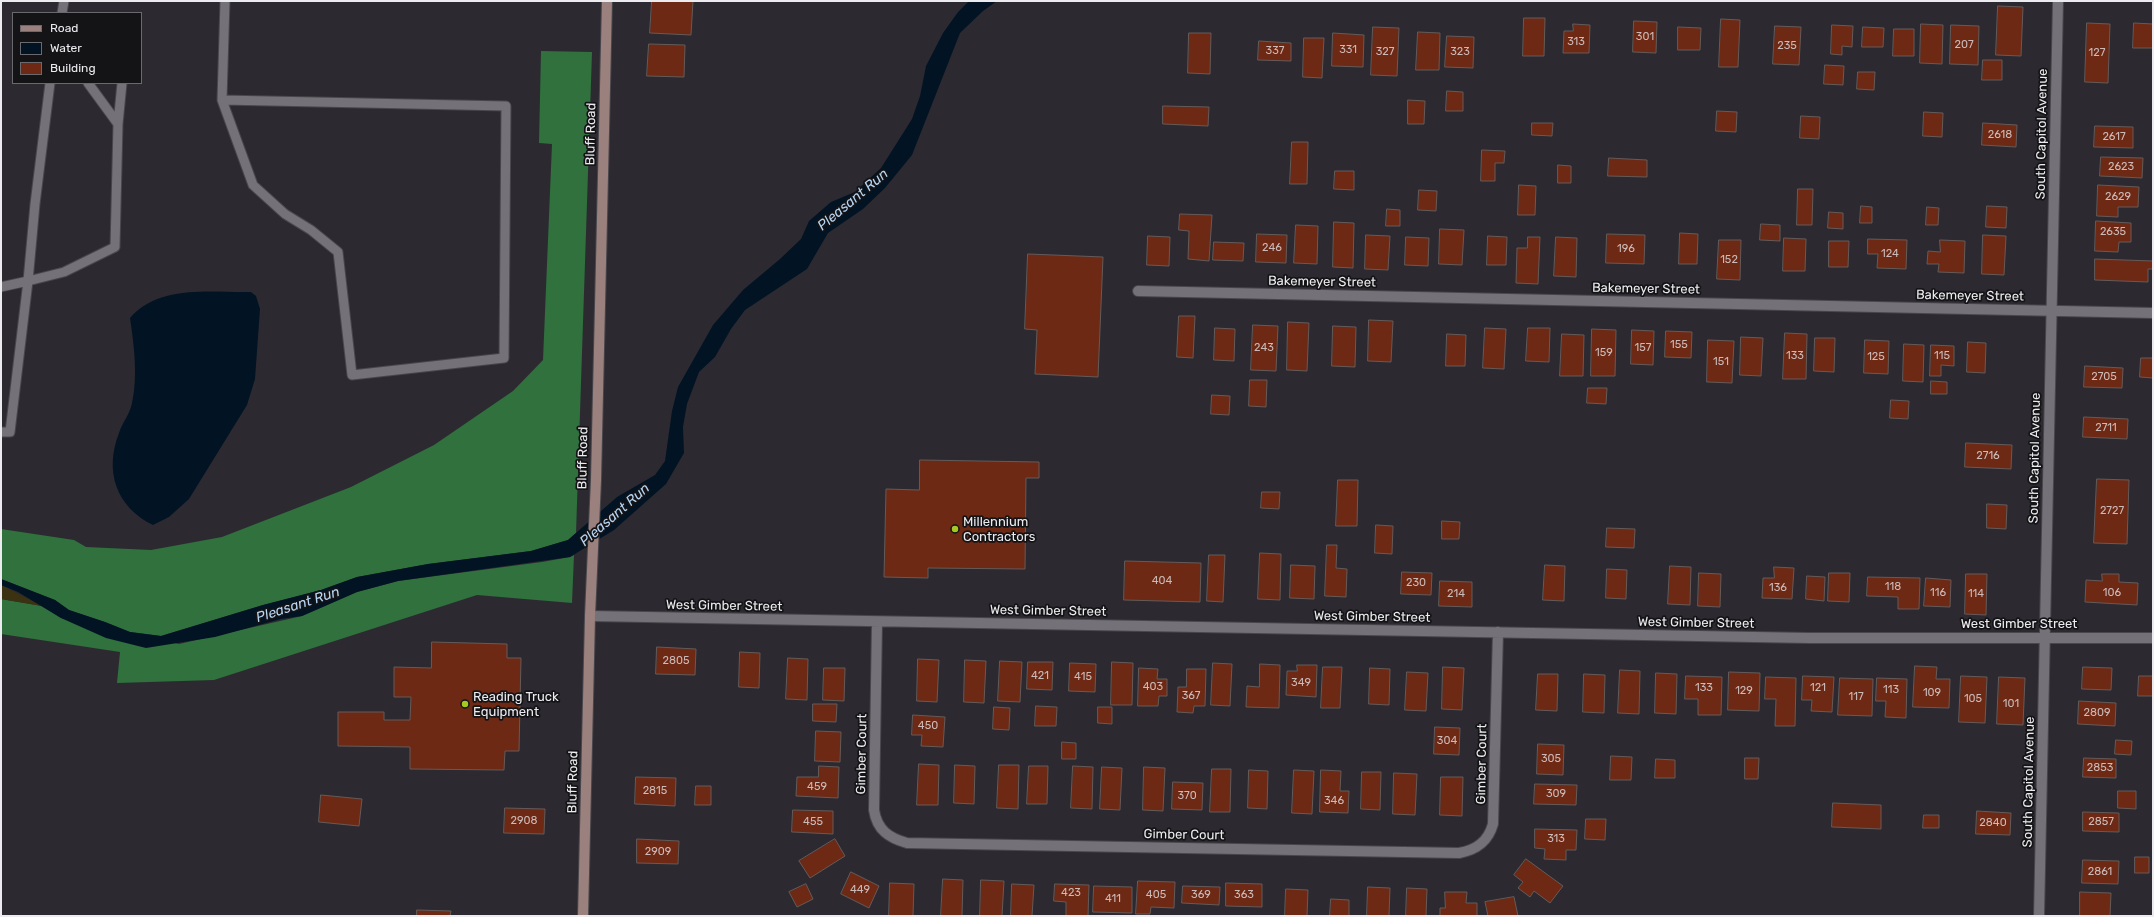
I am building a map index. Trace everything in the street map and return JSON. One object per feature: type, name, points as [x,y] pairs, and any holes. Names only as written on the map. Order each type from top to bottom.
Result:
[{"type":"main road","name":"Bluff Road","points":[[583,916],[590,616],[596,480],[607,1]]},
{"type":"street","name":"South Capitol Avenue","points":[[2039,916],[2058,1]]},
{"type":"street","name":"Bakemeyer Street","points":[[1138,291],[2153,313]]},
{"type":"street","name":"West Gimber Street","points":[[590,616],[1809,638],[2153,638]]},
{"type":"street","name":"Gimber Court","points":[[877,622],[874,810],[879,826],[886,835],[896,840],[906,844],[1443,853],[1459,853],[1479,847],[1486,839],[1493,824],[1498,632]]},
{"type":"lane","points":[[62,12],[64,1]]},
{"type":"lane","points":[[222,100],[506,106],[504,358],[352,375],[338,252],[311,230],[285,214],[253,185],[222,100],[225,1]]},
{"type":"lane","points":[[1,432],[10,432],[50,84]]},
{"type":"lane","points":[[89,84],[118,124]]},
{"type":"lane","points":[[1,288],[64,272],[115,247],[118,124],[122,84]]},
{"type":"green space","points":[[541,51],[592,52],[576,533],[568,540],[531,551],[428,564],[357,577],[321,590],[263,605],[161,636],[130,632],[69,610],[55,600],[1,579],[1,529],[74,540],[86,547],[151,550],[222,537],[351,487],[434,445],[513,391],[543,360],[552,144],[539,143]]},
{"type":"green space","points":[[574,555],[572,603],[477,595],[214,680],[117,683],[120,652],[1,634],[1,599],[42,606],[61,618],[179,644],[302,616],[357,592],[398,581],[542,562]]},
{"type":"sand","points":[[1,585],[42,606],[1,599]]},
{"type":"water","name":"Pleasant Run","points":[[969,1],[997,1],[983,11],[960,33],[912,155],[885,188],[863,209],[828,233],[807,269],[745,310],[731,329],[715,357],[699,372],[687,404],[683,427],[684,453],[666,484],[614,530],[570,557],[398,581],[357,592],[302,616],[281,619],[215,637],[146,648],[106,638],[61,618],[18,592],[1,585],[1,579],[55,600],[69,610],[130,632],[161,636],[263,605],[321,590],[357,577],[428,564],[531,551],[568,540],[617,497],[655,475],[665,461],[672,411],[678,387],[713,325],[743,290],[801,239],[809,221],[831,202],[855,192],[881,168],[912,119],[920,96],[926,66],[943,33],[958,12]]},
{"type":"water","points":[[203,292],[251,292],[256,296],[260,309],[255,379],[247,405],[189,499],[169,517],[153,525],[140,517],[122,498],[116,486],[113,474],[115,447],[120,429],[131,407],[134,393],[135,360],[130,318],[142,307],[171,295]]},
{"type":"building","points":[[652,1],[693,1],[691,35],[650,33]]},
{"type":"building","points":[[1998,6],[2023,7],[2021,56],[1996,55]]},
{"type":"building","points":[[1524,18],[1545,18],[1544,56],[1523,56]]},
{"type":"building","points":[[1721,19],[1740,20],[1738,67],[1719,67]]},
{"type":"building","points":[[1634,21],[1657,22],[1656,53],[1633,52]]},
{"type":"building","points":[[2087,23],[2110,24],[2108,83],[2085,82]]},
{"type":"building","points":[[2134,23],[2153,24],[2153,48],[2133,48]]},
{"type":"building","points":[[1573,24],[1590,25],[1589,53],[1563,53],[1564,31],[1573,31]]},
{"type":"building","points":[[1921,24],[1943,25],[1942,64],[1920,63]]},
{"type":"building","points":[[1832,25],[1853,26],[1852,47],[1842,46],[1842,55],[1831,54]]},
{"type":"building","points":[[1951,25],[1979,26],[1978,65],[1950,64]]},
{"type":"building","points":[[1775,26],[1801,27],[1799,65],[1773,64]]},
{"type":"building","points":[[1373,27],[1399,28],[1397,76],[1371,75]]},
{"type":"building","points":[[1678,27],[1701,28],[1700,50],[1678,50]]},
{"type":"building","points":[[1863,27],[1884,28],[1883,47],[1862,47]]},
{"type":"building","points":[[1894,29],[1914,29],[1914,56],[1893,56]]},
{"type":"building","points":[[1418,32],[1440,33],[1439,70],[1416,70]]},
{"type":"building","points":[[1189,33],[1211,33],[1210,74],[1188,73]]},
{"type":"building","points":[[1333,33],[1364,35],[1363,67],[1332,66]]},
{"type":"building","points":[[1447,36],[1474,37],[1473,68],[1445,67]]},
{"type":"building","points":[[1304,38],[1324,38],[1322,78],[1303,77]]},
{"type":"building","points":[[1259,41],[1291,43],[1291,61],[1258,60]]},
{"type":"building","points":[[649,44],[685,45],[684,77],[647,76]]},
{"type":"building","points":[[1983,60],[2002,60],[2002,80],[1982,80]]},
{"type":"building","points":[[1825,65],[1844,66],[1843,85],[1824,84]]},
{"type":"building","points":[[1858,72],[1875,72],[1874,90],[1857,89]]},
{"type":"building","points":[[1447,91],[1463,92],[1463,111],[1446,111]]},
{"type":"building","points":[[1408,100],[1425,101],[1424,124],[1408,124]]},
{"type":"building","points":[[1163,106],[1209,107],[1208,126],[1163,124]]},
{"type":"building","points":[[1717,111],[1737,112],[1736,132],[1716,131]]},
{"type":"building","points":[[1924,112],[1943,113],[1942,137],[1923,136]]},
{"type":"building","points":[[1801,116],[1820,117],[1819,139],[1800,138]]},
{"type":"building","points":[[1532,123],[1553,123],[1552,136],[1532,135]]},
{"type":"building","points":[[1983,123],[2017,125],[2016,147],[1982,145]]},
{"type":"building","points":[[2095,126],[2133,127],[2133,148],[2094,147]]},
{"type":"building","points":[[1292,142],[1308,142],[1307,184],[1290,184]]},
{"type":"building","points":[[1482,150],[1505,151],[1504,163],[1495,163],[1495,181],[1481,181]]},
{"type":"building","points":[[2101,157],[2143,158],[2142,178],[2100,176]]},
{"type":"building","points":[[1609,158],[1647,160],[1647,177],[1608,176]]},
{"type":"building","points":[[1558,165],[1571,166],[1571,183],[1558,183]]},
{"type":"building","points":[[1335,171],[1354,171],[1354,190],[1334,189]]},
{"type":"building","points":[[1519,185],[1536,186],[1535,215],[1518,215]]},
{"type":"building","points":[[2098,185],[2139,187],[2138,207],[2118,207],[2118,217],[2097,216]]},
{"type":"building","points":[[1798,189],[1813,189],[1812,225],[1797,225]]},
{"type":"building","points":[[1419,190],[1437,191],[1436,211],[1418,210]]},
{"type":"building","points":[[1861,206],[1872,207],[1872,223],[1860,223]]},
{"type":"building","points":[[1987,206],[2007,207],[2006,228],[1986,227]]},
{"type":"building","points":[[1927,207],[1939,208],[1938,225],[1926,225]]},
{"type":"building","points":[[1387,209],[1400,210],[1400,226],[1386,226]]},
{"type":"building","points":[[1829,212],[1843,213],[1843,229],[1828,228]]},
{"type":"building","points":[[1180,214],[1212,215],[1209,261],[1188,259],[1189,231],[1179,230]]},
{"type":"building","points":[[2096,221],[2131,223],[2131,242],[2119,242],[2118,252],[2095,251]]},
{"type":"building","points":[[1334,222],[1354,223],[1353,268],[1333,267]]},
{"type":"building","points":[[1761,224],[1780,225],[1780,241],[1760,240]]},
{"type":"building","points":[[1296,225],[1318,226],[1317,264],[1294,263]]},
{"type":"building","points":[[1440,229],[1464,230],[1462,265],[1439,264]]},
{"type":"building","points":[[1680,233],[1698,234],[1697,264],[1679,264]]},
{"type":"building","points":[[1257,234],[1287,235],[1286,263],[1256,262]]},
{"type":"building","points":[[1607,234],[1645,235],[1644,264],[1606,263]]},
{"type":"building","points":[[1366,235],[1390,236],[1388,270],[1365,269]]},
{"type":"building","points":[[1983,235],[2006,236],[2004,275],[1982,274]]},
{"type":"building","points":[[1148,236],[1170,237],[1169,266],[1147,265]]},
{"type":"building","points":[[1488,236],[1507,237],[1506,265],[1487,265]]},
{"type":"building","points":[[1406,237],[1429,238],[1428,266],[1405,265]]},
{"type":"building","points":[[1528,237],[1540,237],[1538,284],[1516,283],[1517,248],[1527,248]]},
{"type":"building","points":[[1556,237],[1577,238],[1576,277],[1554,276]]},
{"type":"building","points":[[1784,238],[1806,239],[1805,271],[1783,271]]},
{"type":"building","points":[[1868,239],[1907,240],[1906,269],[1877,268],[1878,254],[1868,254]]},
{"type":"building","points":[[1719,240],[1741,240],[1740,280],[1717,279]]},
{"type":"building","points":[[1940,240],[1965,241],[1964,273],[1938,272],[1939,264],[1927,264],[1928,251],[1940,252]]},
{"type":"building","points":[[1829,241],[1849,241],[1848,267],[1829,267]]},
{"type":"building","points":[[1214,242],[1244,243],[1243,261],[1213,260]]},
{"type":"building","points":[[1028,254],[1103,257],[1098,377],[1035,374],[1037,330],[1025,329]]},
{"type":"building","points":[[2095,259],[2153,261],[2153,269],[2148,269],[2148,282],[2095,280]]},
{"type":"building","points":[[1179,316],[1195,316],[1193,358],[1177,357]]},
{"type":"building","points":[[1369,320],[1393,321],[1391,362],[1368,361]]},
{"type":"building","points":[[1288,322],[1309,323],[1307,371],[1287,370]]},
{"type":"building","points":[[1253,325],[1278,326],[1276,371],[1251,370]]},
{"type":"building","points":[[1333,326],[1356,327],[1355,367],[1332,366]]},
{"type":"building","points":[[1215,328],[1235,329],[1234,361],[1214,360]]},
{"type":"building","points":[[1485,328],[1506,329],[1504,369],[1483,368]]},
{"type":"building","points":[[1528,328],[1550,328],[1549,362],[1526,361]]},
{"type":"building","points":[[1592,329],[1616,330],[1615,376],[1591,376]]},
{"type":"building","points":[[1632,330],[1654,331],[1653,365],[1631,364]]},
{"type":"building","points":[[1666,331],[1692,332],[1691,358],[1665,357]]},
{"type":"building","points":[[1785,333],[1807,334],[1806,379],[1783,379]]},
{"type":"building","points":[[1447,334],[1466,335],[1465,366],[1446,366]]},
{"type":"building","points":[[1562,334],[1584,335],[1583,376],[1560,376]]},
{"type":"building","points":[[1741,337],[1763,338],[1761,376],[1740,375]]},
{"type":"building","points":[[1815,338],[1835,338],[1834,372],[1814,371]]},
{"type":"building","points":[[1708,340],[1734,341],[1732,383],[1707,382]]},
{"type":"building","points":[[1865,340],[1889,341],[1888,374],[1864,373]]},
{"type":"building","points":[[1968,342],[1986,343],[1985,373],[1967,372]]},
{"type":"building","points":[[1904,344],[1924,345],[1923,382],[1903,381]]},
{"type":"building","points":[[1931,345],[1954,346],[1954,366],[1941,365],[1941,376],[1930,376]]},
{"type":"building","points":[[2141,358],[2153,358],[2153,378],[2140,377]]},
{"type":"building","points":[[2085,366],[2123,368],[2122,388],[2084,387]]},
{"type":"building","points":[[1250,380],[1267,380],[1266,407],[1249,406]]},
{"type":"building","points":[[1931,381],[1947,382],[1947,394],[1931,394]]},
{"type":"building","points":[[1588,388],[1607,388],[1606,404],[1587,403]]},
{"type":"building","points":[[1212,395],[1230,396],[1229,415],[1211,414]]},
{"type":"building","points":[[1891,400],[1909,401],[1908,419],[1890,418]]},
{"type":"building","points":[[2084,417],[2128,419],[2127,439],[2083,437]]},
{"type":"building","points":[[1966,443],[2012,445],[2011,469],[1965,467]]},
{"type":"building","name":"Millennium Contractors","points":[[920,460],[1039,462],[1039,478],[1026,478],[1025,569],[928,568],[928,578],[884,577],[886,489],[919,490]]},
{"type":"building","points":[[2097,479],[2129,480],[2127,544],[2094,543]]},
{"type":"building","points":[[1338,480],[1358,480],[1357,526],[1336,526]]},
{"type":"building","points":[[1262,492],[1280,492],[1279,509],[1261,508]]},
{"type":"building","points":[[1987,504],[2007,505],[2006,529],[1987,528]]},
{"type":"building","points":[[1442,521],[1460,522],[1459,539],[1442,539]]},
{"type":"building","points":[[1376,525],[1393,526],[1392,554],[1375,553]]},
{"type":"building","points":[[1607,528],[1635,529],[1634,548],[1606,547]]},
{"type":"building","points":[[1327,545],[1337,545],[1336,568],[1347,569],[1346,597],[1325,596]]},
{"type":"building","points":[[1260,553],[1281,554],[1280,600],[1258,599]]},
{"type":"building","points":[[1209,555],[1225,555],[1223,602],[1207,601]]},
{"type":"building","points":[[1125,561],[1201,563],[1200,602],[1124,600]]},
{"type":"building","points":[[1291,565],[1315,566],[1314,599],[1290,598]]},
{"type":"building","points":[[1545,565],[1565,566],[1564,601],[1543,600]]},
{"type":"building","points":[[1670,566],[1691,567],[1690,605],[1668,604]]},
{"type":"building","points":[[1774,567],[1794,568],[1792,599],[1762,598],[1763,578],[1774,578]]},
{"type":"building","points":[[1607,569],[1627,570],[1626,599],[1606,598]]},
{"type":"building","points":[[1402,572],[1432,573],[1431,595],[1401,594]]},
{"type":"building","points":[[1699,573],[1721,574],[1720,607],[1698,606]]},
{"type":"building","points":[[1829,573],[1850,573],[1849,602],[1828,601]]},
{"type":"building","points":[[1966,574],[1987,574],[1986,615],[1965,614]]},
{"type":"building","points":[[2102,574],[2119,574],[2119,582],[2138,583],[2137,605],[2085,602],[2086,580],[2102,581]]},
{"type":"building","points":[[1807,576],[1825,577],[1824,601],[1806,599]]},
{"type":"building","points":[[1868,577],[1920,578],[1919,609],[1898,609],[1898,597],[1867,596]]},
{"type":"building","points":[[1926,578],[1951,580],[1950,607],[1924,606]]},
{"type":"building","points":[[1440,581],[1472,582],[1472,607],[1439,606]]},
{"type":"building","name":"Reading Truck Equipment","points":[[432,642],[507,644],[507,658],[521,658],[519,751],[505,751],[504,770],[410,769],[410,747],[338,746],[338,712],[384,712],[384,720],[410,720],[411,697],[394,697],[394,667],[431,668]]},
{"type":"building","points":[[657,647],[696,649],[695,675],[656,674]]},
{"type":"building","points":[[740,652],[760,653],[759,688],[739,687]]},
{"type":"building","points":[[788,658],[808,659],[807,700],[786,699]]},
{"type":"building","points":[[918,659],[939,660],[937,702],[917,701]]},
{"type":"building","points":[[965,660],[986,661],[984,703],[964,702]]},
{"type":"building","points":[[1000,661],[1022,662],[1020,702],[998,701]]},
{"type":"building","points":[[1028,662],[1053,662],[1052,690],[1027,689]]},
{"type":"building","points":[[1112,662],[1133,663],[1132,705],[1111,705]]},
{"type":"building","points":[[1070,663],[1096,664],[1095,692],[1069,691]]},
{"type":"building","points":[[1213,663],[1232,664],[1230,706],[1211,705]]},
{"type":"building","points":[[1260,664],[1280,665],[1279,708],[1246,707],[1247,686],[1259,687]]},
{"type":"building","points":[[1297,665],[1317,665],[1316,697],[1286,695],[1287,671],[1297,671]]},
{"type":"building","points":[[1915,666],[1937,667],[1936,679],[1950,679],[1949,708],[1913,707]]},
{"type":"building","points":[[1323,667],[1342,667],[1340,708],[1321,708]]},
{"type":"building","points":[[1443,667],[1464,668],[1462,710],[1442,709]]},
{"type":"building","points":[[2083,667],[2112,668],[2111,690],[2082,689]]},
{"type":"building","points":[[824,668],[845,668],[844,701],[823,700]]},
{"type":"building","points":[[1139,668],[1158,669],[1157,679],[1167,679],[1167,696],[1159,696],[1158,706],[1138,706]]},
{"type":"building","points":[[1370,668],[1390,669],[1389,705],[1369,704]]},
{"type":"building","points":[[1187,669],[1206,669],[1205,706],[1194,706],[1193,713],[1177,712],[1178,687],[1186,687]]},
{"type":"building","points":[[1620,670],[1640,671],[1639,714],[1618,713]]},
{"type":"building","points":[[1407,672],[1428,673],[1426,711],[1405,710]]},
{"type":"building","points":[[1729,672],[1760,673],[1759,711],[1728,710]]},
{"type":"building","points":[[1656,673],[1677,674],[1676,714],[1655,713]]},
{"type":"building","points":[[1538,674],[1558,674],[1557,711],[1536,710]]},
{"type":"building","points":[[1584,674],[1605,675],[1604,713],[1583,712]]},
{"type":"building","points":[[1686,676],[1722,677],[1721,715],[1698,715],[1698,699],[1685,699]]},
{"type":"building","points":[[1803,676],[1834,677],[1832,712],[1811,711],[1812,700],[1802,700]]},
{"type":"building","points":[[1961,676],[1987,677],[1985,723],[1959,722]]},
{"type":"building","points":[[2139,676],[2153,676],[2153,696],[2138,696]]},
{"type":"building","points":[[1766,677],[1796,678],[1795,726],[1775,726],[1776,699],[1765,699]]},
{"type":"building","points":[[1999,677],[2025,678],[2023,725],[1997,724]]},
{"type":"building","points":[[1840,678],[1873,679],[1872,716],[1838,715]]},
{"type":"building","points":[[1877,678],[1907,679],[1906,718],[1885,717],[1886,701],[1876,701]]},
{"type":"building","points":[[2079,701],[2116,703],[2115,726],[2078,724]]},
{"type":"building","points":[[813,704],[837,704],[836,722],[813,721]]},
{"type":"building","points":[[1036,706],[1057,707],[1056,726],[1035,726]]},
{"type":"building","points":[[994,707],[1010,708],[1009,730],[993,729]]},
{"type":"building","points":[[1098,707],[1112,707],[1112,724],[1098,723]]},
{"type":"building","points":[[913,715],[945,717],[943,747],[921,746],[922,735],[912,735]]},
{"type":"building","points":[[1435,727],[1460,728],[1459,755],[1434,754]]},
{"type":"building","points":[[816,731],[841,732],[840,762],[815,761]]},
{"type":"building","points":[[2116,740],[2132,741],[2131,755],[2115,754]]},
{"type":"building","points":[[1062,742],[1076,743],[1076,759],[1062,759]]},
{"type":"building","points":[[1538,744],[1564,745],[1563,775],[1537,774]]},
{"type":"building","points":[[1611,756],[1632,757],[1631,780],[1610,780]]},
{"type":"building","points":[[1745,758],[1759,758],[1758,779],[1745,779]]},
{"type":"building","points":[[2084,758],[2116,759],[2116,778],[2083,777]]},
{"type":"building","points":[[1656,759],[1675,760],[1675,778],[1655,778]]},
{"type":"building","points":[[919,764],[939,765],[938,805],[917,805]]},
{"type":"building","points":[[955,765],[975,766],[974,804],[954,803]]},
{"type":"building","points":[[999,765],[1019,765],[1018,809],[997,808]]},
{"type":"building","points":[[819,766],[839,767],[838,798],[796,796],[797,777],[818,777]]},
{"type":"building","points":[[1029,766],[1048,766],[1047,804],[1027,804]]},
{"type":"building","points":[[1073,766],[1093,767],[1092,809],[1071,808]]},
{"type":"building","points":[[1102,767],[1122,768],[1120,810],[1100,809]]},
{"type":"building","points":[[1144,767],[1165,768],[1163,811],[1143,810]]},
{"type":"building","points":[[1212,769],[1231,769],[1230,812],[1210,812]]},
{"type":"building","points":[[1249,770],[1268,771],[1267,809],[1248,808]]},
{"type":"building","points":[[1294,770],[1314,771],[1312,814],[1292,813]]},
{"type":"building","points":[[1321,770],[1341,771],[1340,791],[1349,791],[1348,813],[1320,812]]},
{"type":"building","points":[[1362,772],[1381,772],[1380,810],[1361,809]]},
{"type":"building","points":[[1394,773],[1417,774],[1415,815],[1393,814]]},
{"type":"building","points":[[636,777],[676,778],[675,806],[635,804]]},
{"type":"building","points":[[1441,777],[1463,777],[1462,816],[1440,815]]},
{"type":"building","points":[[1173,782],[1203,783],[1202,810],[1172,809]]},
{"type":"building","points":[[1535,784],[1577,785],[1576,805],[1534,804]]},
{"type":"building","points":[[696,786],[711,786],[711,805],[695,805]]},
{"type":"building","points":[[2118,791],[2136,791],[2136,809],[2118,808]]},
{"type":"building","points":[[321,795],[362,799],[359,826],[319,822]]},
{"type":"building","points":[[1833,803],[1881,805],[1881,829],[1832,827]]},
{"type":"building","points":[[505,808],[545,809],[544,834],[504,833]]},
{"type":"building","points":[[793,810],[833,811],[833,834],[792,832]]},
{"type":"building","points":[[1977,811],[2011,813],[2010,835],[1976,834]]},
{"type":"building","points":[[2083,812],[2119,813],[2119,832],[2083,831]]},
{"type":"building","points":[[1924,815],[1939,815],[1939,828],[1923,828]]},
{"type":"building","points":[[1586,819],[1606,819],[1605,840],[1585,839]]},
{"type":"building","points":[[1535,829],[1577,830],[1576,850],[1566,850],[1566,860],[1544,859],[1545,849],[1535,848]]},
{"type":"building","points":[[637,839],[679,841],[678,864],[637,863]]},
{"type":"building","points":[[835,839],[845,856],[810,878],[799,861]]},
{"type":"building","points":[[2135,857],[2149,857],[2149,873],[2135,873]]},
{"type":"building","points":[[1526,859],[1563,886],[1550,903],[1534,891],[1530,897],[1518,888],[1523,882],[1514,875]]},
{"type":"building","points":[[2083,860],[2119,861],[2118,884],[2082,883]]},
{"type":"building","points":[[851,872],[879,886],[869,908],[841,894]]},
{"type":"building","points":[[943,879],[963,880],[962,916],[941,916]]},
{"type":"building","points":[[981,880],[1004,881],[1002,916],[980,916]]},
{"type":"building","points":[[1138,881],[1175,882],[1174,908],[1151,907],[1150,914],[1136,914]]},
{"type":"building","points":[[890,883],[914,884],[913,916],[889,916]]},
{"type":"building","points":[[1226,883],[1262,884],[1262,907],[1226,906]]},
{"type":"building","points":[[806,884],[813,899],[797,907],[789,892]]},
{"type":"building","points":[[1012,884],[1034,885],[1032,916],[1011,916]]},
{"type":"building","points":[[1055,884],[1089,885],[1088,916],[1066,916],[1066,902],[1054,901]]},
{"type":"building","points":[[1094,886],[1132,887],[1132,913],[1093,912]]},
{"type":"building","points":[[1183,886],[1220,887],[1219,905],[1182,903]]},
{"type":"building","points":[[1368,887],[1390,888],[1389,916],[1367,916]]},
{"type":"building","points":[[1407,888],[1427,889],[1426,916],[1406,916]]},
{"type":"building","points":[[1286,889],[1308,890],[1307,916],[1285,916]]},
{"type":"building","points":[[1445,892],[1467,892],[1466,903],[1477,903],[1477,916],[1440,916],[1440,908],[1445,908]]},
{"type":"building","points":[[2080,892],[2111,893],[2110,916],[2080,916]]},
{"type":"building","points":[[1514,897],[1518,916],[1488,916],[1485,902]]},
{"type":"building","points":[[1331,899],[1349,900],[1349,916],[1330,916]]},
{"type":"building","points":[[417,910],[451,911],[450,916],[417,916]]},
{"type":"place","name":"Millennium Contractors","points":[[955,529]]},
{"type":"place","name":"Reading Truck Equipment","points":[[465,704]]}]
